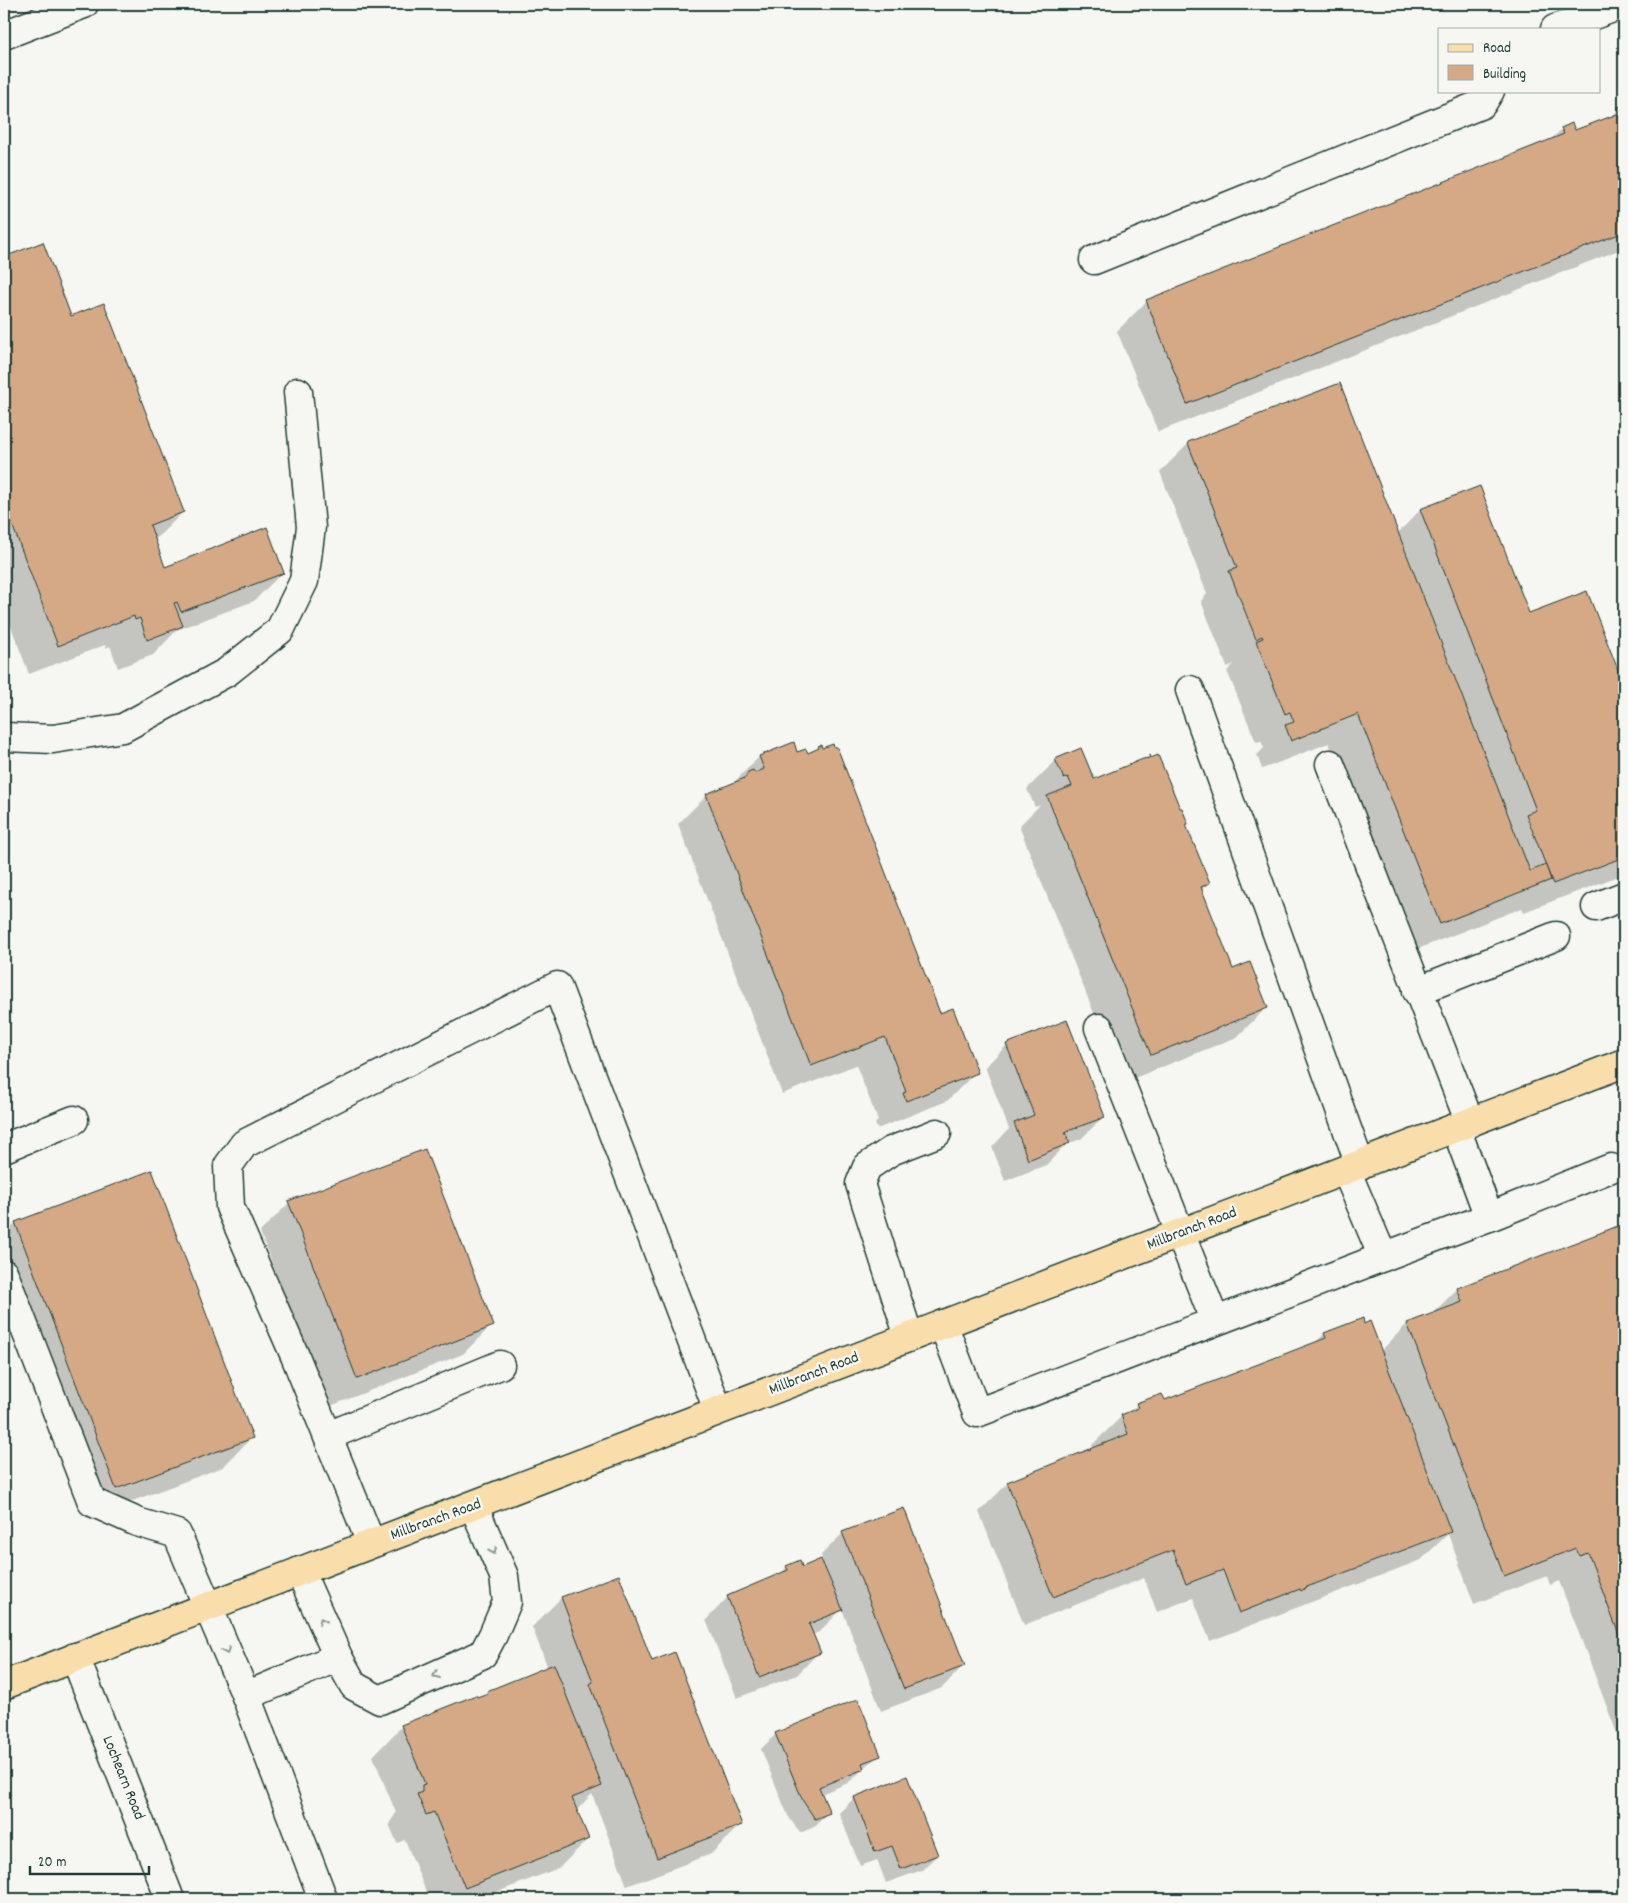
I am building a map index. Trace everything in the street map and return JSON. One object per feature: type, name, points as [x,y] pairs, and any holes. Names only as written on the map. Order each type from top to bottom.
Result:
[{"type":"main road","name":"Millbranch Road","points":[[4,1685],[371,1543],[474,1507],[718,1410],[1624,1064]]},
{"type":"street","points":[[4,34],[84,4]]},
{"type":"street","points":[[1558,28],[1624,4]]},
{"type":"street","points":[[1094,260],[1482,104],[1489,92]]},
{"type":"street","points":[[4,737],[53,739],[123,728],[227,672],[280,630],[304,581],[311,527],[298,392]]},
{"type":"street","points":[[1190,690],[1384,1257]]},
{"type":"street","points":[[1330,764],[1417,991],[1463,1125],[1489,1217]]},
{"type":"street","points":[[1596,907],[1624,896]]},
{"type":"street","points":[[1417,991],[1556,936]]},
{"type":"street","points":[[371,1543],[328,1436],[230,1207],[228,1166],[244,1144],[557,986],[718,1410]]},
{"type":"street","points":[[1099,1028],[1215,1321]]},
{"type":"street","points":[[4,1148],[74,1120]]},
{"type":"street","points":[[909,1337],[860,1184],[868,1167],[891,1151],[937,1133]]},
{"type":"street","points":[[943,1324],[977,1412],[1489,1217],[1610,1168]]},
{"type":"street","points":[[4,1274],[92,1502],[137,1522],[177,1534],[206,1606],[246,1696],[322,1896],[320,1899]]},
{"type":"street","points":[[328,1436],[500,1365]]},
{"type":"street","points":[[300,1571],[338,1658],[354,1686],[380,1700],[483,1654],[507,1602],[504,1576],[474,1507]]},
{"type":"street","name":"Lochearn Road","points":[[75,1657],[170,1899]]},
{"type":"street","points":[[246,1696],[338,1658]]},
{"type":"building","points":[[1624,105],[1624,232],[1187,404],[1146,300],[1564,134],[1561,128],[1572,123],[1575,130],[1620,113],[1618,107]]},
{"type":"building","points":[[43,242],[71,316],[104,303],[184,512],[150,525],[165,567],[267,527],[284,573],[181,612],[177,602],[174,603],[183,626],[147,640],[140,618],[135,620],[134,616],[58,646],[4,503],[4,257]]},
{"type":"building","points":[[1340,383],[1530,871],[1546,865],[1551,880],[1440,924],[1358,714],[1291,741],[1285,725],[1294,722],[1290,712],[1285,714],[1256,641],[1263,638],[1262,636],[1256,639],[1229,571],[1237,568],[1188,442]]},
{"type":"building","points":[[1480,486],[1529,613],[1587,591],[1624,685],[1624,857],[1553,884],[1526,814],[1536,810],[1420,509]]},
{"type":"building","points":[[794,742],[797,752],[806,749],[808,753],[819,748],[818,746],[821,745],[822,748],[833,744],[834,747],[837,747],[940,1013],[953,1008],[978,1073],[906,1101],[903,1093],[906,1092],[885,1037],[811,1066],[706,794],[745,778],[748,772],[753,770],[755,773],[764,769],[759,756]]},
{"type":"building","points":[[1081,748],[1094,779],[1149,758],[1150,755],[1151,758],[1158,755],[1180,808],[1182,808],[1188,824],[1186,825],[1210,883],[1201,887],[1233,969],[1250,962],[1268,1008],[1151,1055],[1047,796],[1072,786],[1068,777],[1064,779],[1055,759]]},
{"type":"building","points":[[1067,1020],[1105,1117],[1065,1132],[1070,1143],[1028,1160],[1014,1123],[1034,1115],[1006,1044]]},
{"type":"building","points":[[425,1149],[494,1326],[357,1379],[288,1201]]},
{"type":"building","points":[[152,1170],[253,1438],[116,1489],[15,1222]]},
{"type":"building","points":[[1618,1226],[1624,1241],[1624,1648],[1588,1553],[1579,1556],[1576,1548],[1504,1576],[1407,1323],[1462,1302],[1457,1288]]},
{"type":"building","points":[[1363,1318],[1364,1324],[1370,1321],[1451,1532],[1307,1587],[1301,1591],[1300,1589],[1239,1613],[1223,1570],[1186,1584],[1173,1550],[1053,1597],[1007,1482],[1128,1434],[1121,1415],[1138,1408],[1136,1403],[1162,1394],[1165,1400],[1326,1338],[1324,1333]]},
{"type":"building","points":[[904,1508],[965,1666],[904,1689],[842,1532]]},
{"type":"building","points":[[821,1559],[843,1610],[809,1624],[821,1653],[759,1677],[727,1596],[788,1570],[786,1566],[800,1560],[802,1567]]},
{"type":"building","points":[[619,1575],[652,1661],[675,1652],[742,1825],[657,1858],[590,1684],[593,1682],[561,1597]]},
{"type":"building","points":[[554,1664],[602,1786],[572,1798],[589,1839],[465,1888],[434,1812],[426,1815],[417,1794],[422,1792],[422,1785],[425,1784],[401,1725],[476,1695],[477,1697],[488,1693],[487,1691]]},
{"type":"building","points":[[858,1699],[881,1756],[862,1763],[864,1769],[819,1787],[830,1813],[815,1819],[803,1801],[775,1733]]},
{"type":"building","points":[[907,1776],[938,1855],[901,1869],[892,1846],[875,1852],[854,1797]]}]
